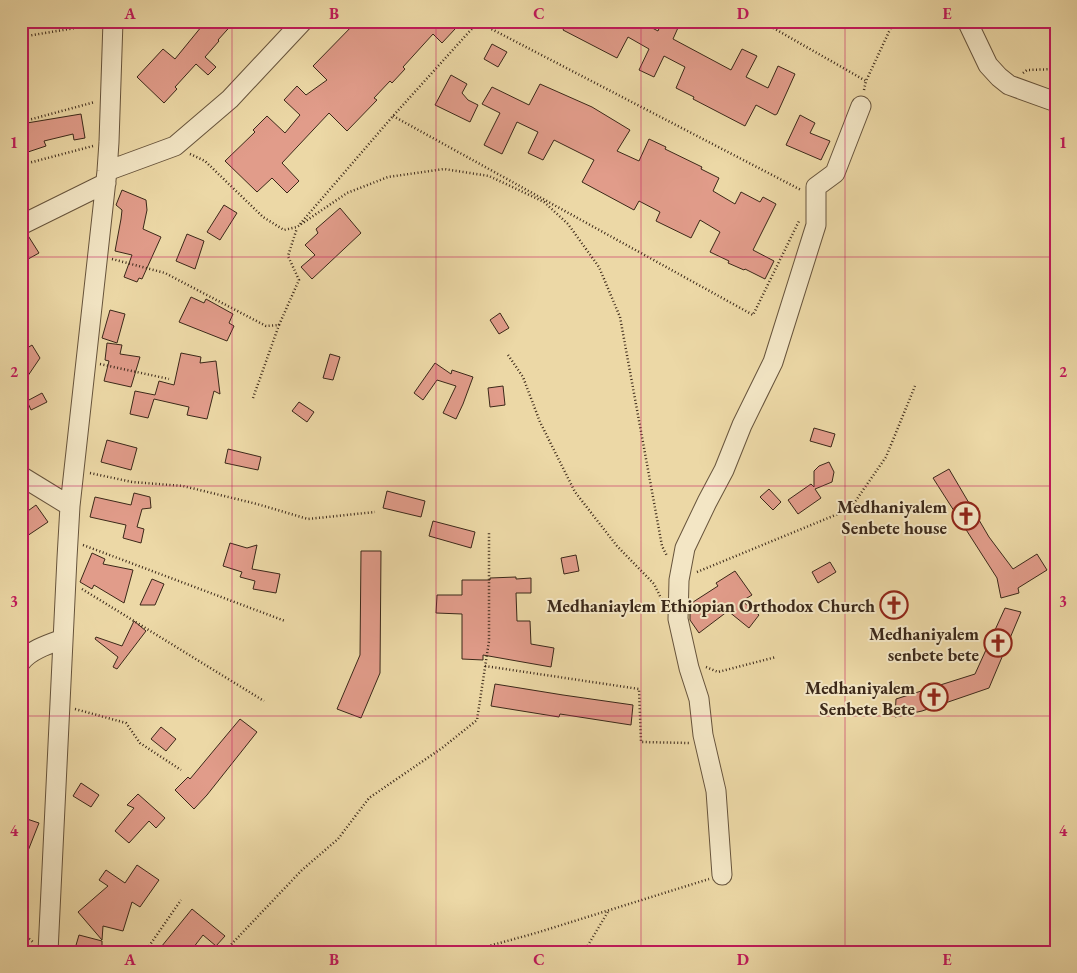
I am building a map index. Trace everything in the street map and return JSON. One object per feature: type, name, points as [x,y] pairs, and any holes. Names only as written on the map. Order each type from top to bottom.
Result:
[{"type":"street","points":[[48,952],[70,506],[106,177],[113,21]]},
{"type":"street","points":[[21,225],[106,177],[175,146],[230,99],[303,21]]},
{"type":"street","points":[[967,21],[988,65],[1009,85],[1056,102]]},
{"type":"street","points":[[722,874],[716,791],[705,743],[699,699],[678,619],[679,580],[685,548],[724,470],[742,425],[772,362],[816,225],[816,187],[835,173],[861,106]]},
{"type":"street","points":[[21,476],[70,506]]},
{"type":"street","points":[[21,662],[24,658],[63,639]]},
{"type":"path","points":[[21,37],[113,21]]},
{"type":"path","points":[[761,21],[866,81]]},
{"type":"path","points":[[861,106],[866,81],[894,21]]},
{"type":"path","points":[[253,398],[279,325],[299,280],[288,256],[297,227],[477,22],[803,191]]},
{"type":"path","points":[[1009,85],[1027,70],[1056,69]]},
{"type":"path","points":[[21,122],[111,98]]},
{"type":"path","points":[[393,116],[753,315],[799,221]]},
{"type":"path","points":[[21,165],[109,142]]},
{"type":"path","points":[[175,146],[205,161],[263,217],[284,230],[297,227],[347,193],[388,177],[444,169],[489,176],[544,202],[568,224],[599,267],[620,316],[662,546],[679,580],[850,509],[886,457],[915,386]]},
{"type":"path","points":[[98,255],[165,273],[266,326],[279,325]]},
{"type":"path","points":[[508,354],[523,377],[540,422],[575,492],[617,546],[654,584],[662,600]]},
{"type":"path","points":[[86,361],[169,379]]},
{"type":"path","points":[[74,469],[132,482],[183,486],[308,519],[375,512]]},
{"type":"path","points":[[224,952],[302,870],[338,839],[369,798],[442,748],[477,720],[489,641],[489,533]]},
{"type":"path","points":[[68,539],[285,621]]},
{"type":"path","points":[[66,579],[264,701]]},
{"type":"path","points":[[687,659],[718,672],[776,657]]},
{"type":"path","points":[[485,666],[639,689],[641,742],[705,743]]},
{"type":"path","points":[[60,705],[126,723],[140,743],[181,770]]},
{"type":"path","points":[[467,952],[536,933],[722,874]]},
{"type":"path","points":[[145,952],[181,900]]},
{"type":"path","points":[[584,952],[609,910]]},
{"type":"building","points":[[206,21],[235,21],[205,57],[216,67],[208,75],[196,64],[175,87],[177,89],[164,103],[137,77],[163,49],[175,59]]},
{"type":"building","points":[[357,21],[447,21],[455,29],[442,43],[433,34],[403,67],[405,69],[374,98],[377,100],[347,131],[329,113],[282,163],[299,181],[287,193],[272,178],[257,192],[225,161],[255,132],[253,130],[267,116],[285,133],[300,115],[284,100],[297,86],[306,95],[327,80],[313,66]]},
{"type":"building","points":[[567,21],[639,21],[658,31],[662,21],[681,21],[673,39],[731,70],[742,49],[757,56],[746,77],[768,88],[778,66],[795,74],[777,114],[775,115],[756,105],[745,126],[676,88],[685,67],[664,56],[654,77],[639,70],[649,49],[628,37],[617,58],[563,30]]},
{"type":"building","points":[[492,44],[507,52],[498,67],[484,59]]},
{"type":"building","points":[[451,75],[467,84],[462,93],[468,100],[478,105],[470,122],[435,105]]},
{"type":"building","points":[[540,84],[592,107],[630,130],[617,151],[639,161],[649,139],[719,178],[713,191],[735,204],[741,192],[760,202],[763,197],[776,204],[753,250],[774,261],[765,279],[728,263],[729,261],[710,252],[720,232],[700,220],[691,238],[656,221],[660,212],[639,201],[634,210],[582,182],[594,160],[554,140],[543,160],[528,153],[538,132],[517,122],[502,154],[484,145],[500,113],[482,104],[492,87],[529,105]]},
{"type":"building","points":[[81,114],[85,138],[74,140],[73,134],[44,141],[46,146],[25,153],[21,142],[21,124]]},
{"type":"building","points":[[800,115],[815,123],[810,133],[830,141],[821,160],[786,145]]},
{"type":"building","points":[[122,190],[146,200],[147,210],[143,229],[161,237],[142,279],[139,278],[137,282],[124,277],[132,255],[115,251],[122,210],[116,205]]},
{"type":"building","points":[[224,205],[237,213],[220,240],[207,232]]},
{"type":"building","points":[[340,208],[361,233],[312,279],[301,267],[315,255],[305,245],[318,233],[316,229]]},
{"type":"building","points":[[27,234],[39,253],[21,263],[21,236]]},
{"type":"building","points":[[187,234],[204,241],[195,269],[176,261]]},
{"type":"building","points":[[191,297],[204,303],[206,299],[233,314],[229,323],[234,326],[227,341],[179,322]]},
{"type":"building","points":[[110,310],[125,314],[117,343],[102,338]]},
{"type":"building","points":[[500,313],[509,328],[499,334],[490,320]]},
{"type":"building","points":[[107,343],[122,345],[120,354],[140,357],[131,387],[104,381],[109,361],[105,360]]},
{"type":"building","points":[[32,345],[40,358],[21,386],[21,352]]},
{"type":"building","points":[[181,353],[201,357],[200,363],[216,361],[220,394],[214,391],[207,419],[187,415],[189,407],[154,399],[148,418],[130,414],[135,391],[155,395],[159,381],[174,385]]},
{"type":"building","points":[[330,354],[340,357],[333,380],[323,378]]},
{"type":"building","points":[[435,363],[451,374],[452,370],[473,377],[456,419],[443,413],[456,386],[437,380],[423,400],[414,393]]},
{"type":"building","points":[[503,386],[505,405],[490,407],[488,388]]},
{"type":"building","points":[[42,393],[47,402],[31,410],[27,401]]},
{"type":"building","points":[[299,402],[314,412],[307,422],[292,411]]},
{"type":"building","points":[[814,428],[835,434],[831,447],[810,441]]},
{"type":"building","points":[[107,440],[137,448],[131,470],[101,462]]},
{"type":"building","points":[[228,449],[261,457],[258,470],[225,463]]},
{"type":"building","points":[[829,462],[834,472],[832,482],[815,489],[821,498],[798,514],[788,500],[811,484],[814,487],[814,471],[819,466]]},
{"type":"building","name":"Medhaniyalem Senbete house","points":[[949,469],[989,537],[1013,569],[1037,554],[1047,570],[1018,588],[1019,593],[1001,598],[997,578],[933,478]]},
{"type":"building","points":[[769,489],[781,502],[773,510],[760,497]]},
{"type":"building","points":[[387,491],[425,501],[421,517],[383,508]]},
{"type":"building","points":[[134,493],[150,497],[151,508],[142,509],[137,527],[144,529],[141,543],[123,538],[126,525],[90,517],[95,497],[131,505]]},
{"type":"building","points":[[36,505],[48,522],[21,540],[21,516]]},
{"type":"building","points":[[433,521],[475,532],[471,548],[429,536]]},
{"type":"building","points":[[230,543],[247,548],[257,545],[252,569],[280,574],[276,593],[253,589],[255,581],[240,577],[242,572],[223,566]]},
{"type":"building","points":[[361,551],[381,551],[380,673],[361,718],[337,709],[360,655]]},
{"type":"building","points":[[92,553],[105,559],[103,564],[133,570],[124,603],[94,585],[92,589],[80,582]]},
{"type":"building","points":[[576,555],[579,571],[564,574],[561,558]]},
{"type":"building","points":[[830,562],[836,572],[818,583],[812,572]]},
{"type":"building","points":[[735,571],[752,595],[742,601],[759,615],[749,628],[728,611],[699,633],[690,620],[690,604],[718,586],[716,583]]},
{"type":"building","points":[[516,577],[516,579],[531,578],[531,593],[516,593],[517,621],[530,621],[531,644],[554,648],[551,667],[483,655],[483,660],[462,659],[462,614],[436,613],[437,595],[462,595],[462,580],[490,580],[490,578]]},
{"type":"building","points":[[152,579],[164,584],[155,605],[140,605]]},
{"type":"building","points":[[1005,608],[1021,612],[989,688],[922,711],[895,717],[896,699],[975,674]]},
{"type":"building","points":[[134,621],[146,631],[117,669],[113,667],[118,657],[95,639],[96,637],[122,646]]},
{"type":"building","points":[[495,684],[633,705],[631,725],[560,714],[559,717],[491,706]]},
{"type":"building","points":[[240,719],[257,732],[194,809],[175,790],[188,777],[190,779]]},
{"type":"building","points":[[161,727],[176,739],[166,751],[151,739]]},
{"type":"building","points":[[81,783],[99,795],[91,807],[73,796]]},
{"type":"building","points":[[138,794],[165,818],[156,828],[149,821],[129,843],[115,831],[134,808],[127,805]]},
{"type":"building","points":[[21,817],[39,823],[22,866],[21,866]]},
{"type":"building","points":[[137,865],[159,880],[140,907],[132,902],[123,931],[103,926],[102,940],[78,912],[108,886],[99,880],[106,870],[125,883]]},
{"type":"building","points":[[192,909],[225,936],[216,946],[203,935],[190,952],[157,952]]},
{"type":"building","points":[[79,935],[102,941],[102,952],[74,952]]},
{"type":"place","name":"Medhaniyalem Senbete house","points":[[966,516]]},
{"type":"place","name":"Medhaniaylem Ethiopian Orthodox Church","points":[[894,605]]},
{"type":"place","name":"Medhaniyalem senbete bete","points":[[998,643]]},
{"type":"place","name":"Medhaniyalem Senbete Bete","points":[[934,697]]}]
